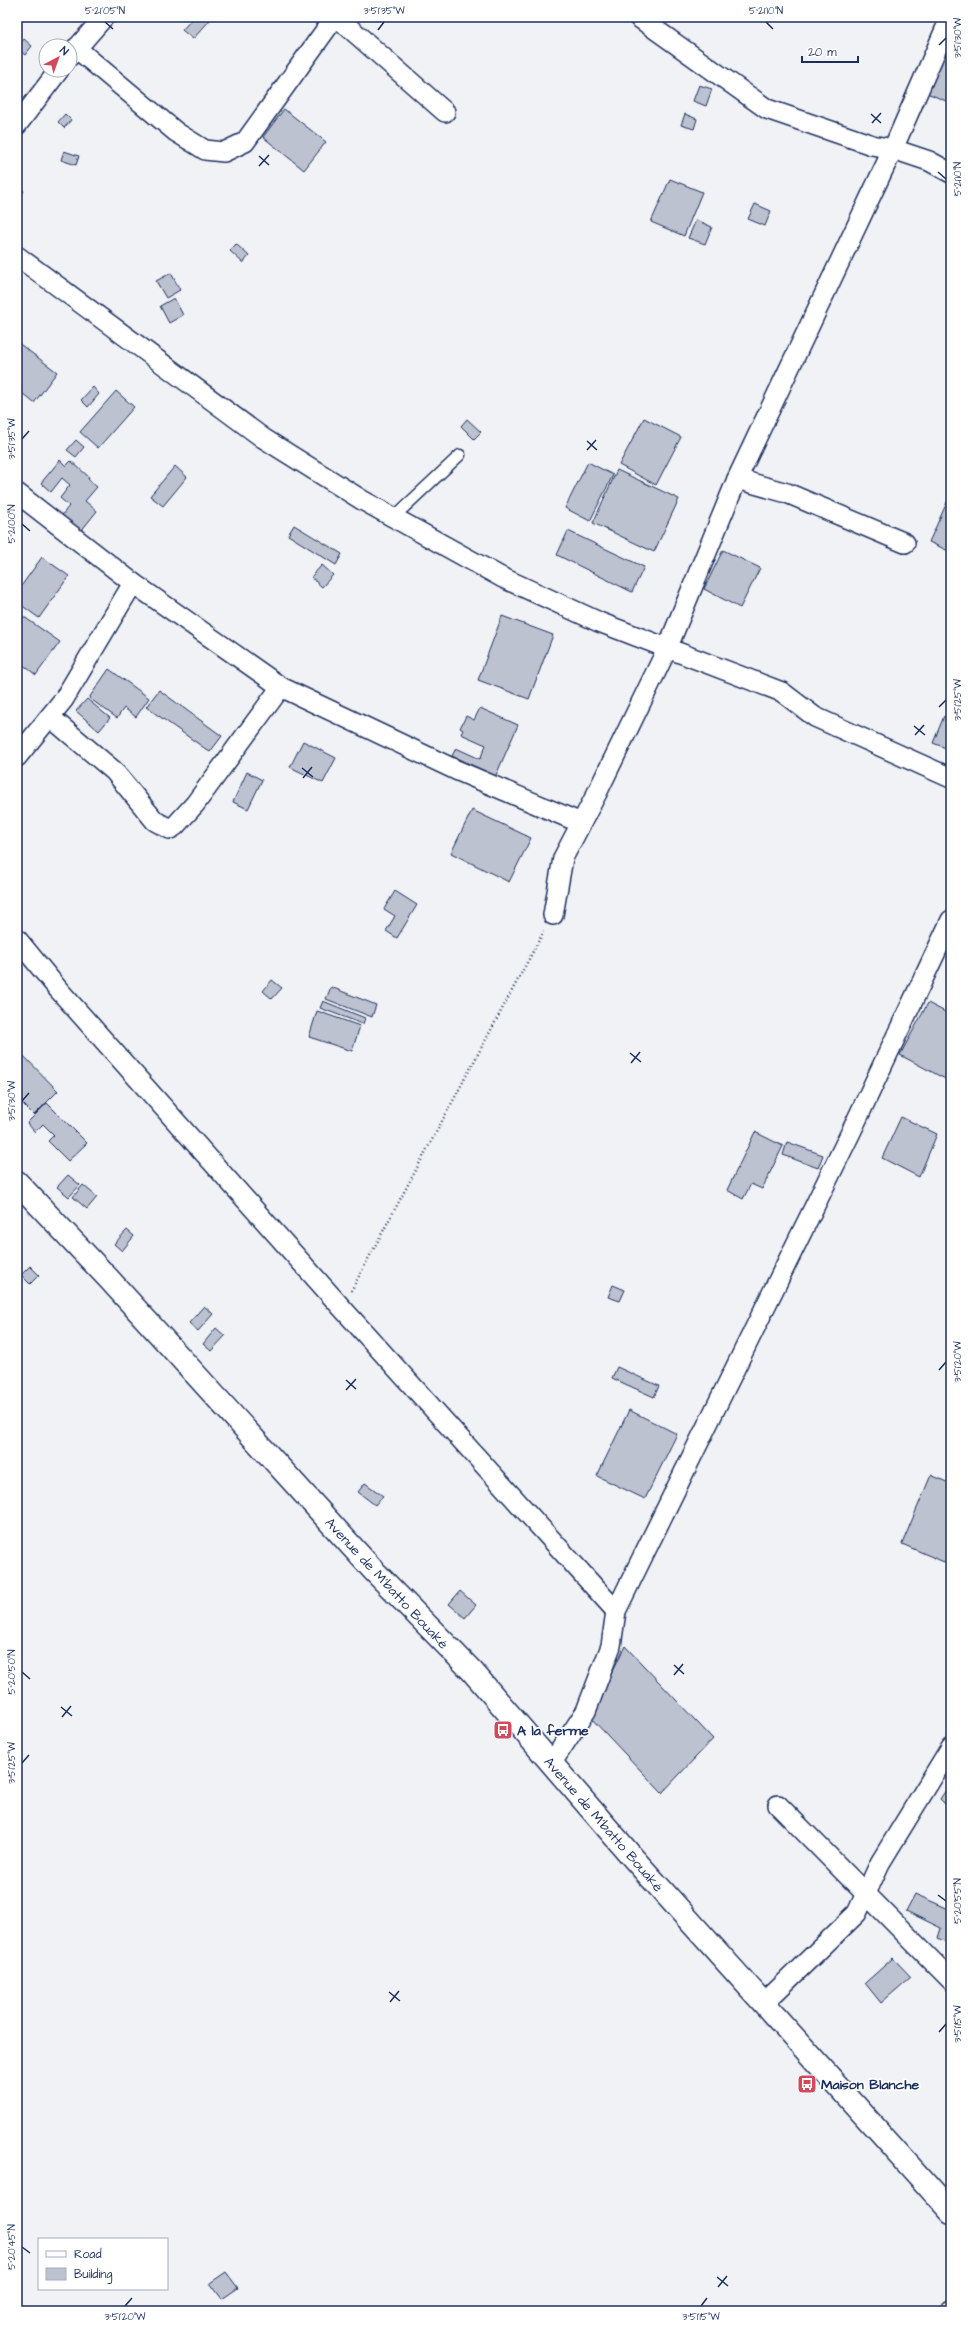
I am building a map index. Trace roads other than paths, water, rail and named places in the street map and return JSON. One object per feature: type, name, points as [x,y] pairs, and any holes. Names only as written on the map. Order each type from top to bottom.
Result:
[{"type":"street","points":[[78,46],[104,17]]},
{"type":"street","points":[[78,56],[176,132],[205,150],[224,152],[245,142],[336,17],[445,112]]},
{"type":"street","points":[[638,17],[767,109],[872,145],[893,149],[929,162],[951,173]]},
{"type":"street","points":[[553,915],[563,858],[667,649],[737,479],[893,149],[947,25],[948,17]]},
{"type":"street","points":[[17,125],[53,78]]},
{"type":"street","points":[[17,256],[263,438],[362,500],[501,577],[598,622],[782,692],[816,717],[951,778]]},
{"type":"street","points":[[737,479],[787,493],[905,543]]},
{"type":"street","points":[[17,493],[133,583],[281,687],[456,770],[581,823]]},
{"type":"street","points":[[17,757],[64,699],[133,583]]},
{"type":"street","points":[[50,718],[114,771],[155,821],[170,829],[175,826],[194,804],[281,687]]},
{"type":"street","points":[[551,1764],[586,1711],[611,1646],[616,1611],[851,1132],[951,920]]},
{"type":"street","points":[[17,939],[58,989],[342,1308],[616,1611]]},
{"type":"street","name":"Avenue de M'batto Bouaké","points":[[17,1182],[108,1278],[375,1572],[472,1672],[551,1764],[951,2212]]},
{"type":"street","points":[[764,2002],[857,1913],[880,1863],[951,1747]]},
{"type":"street","points":[[778,1805],[951,1980]]},
{"type":"lane","points":[[394,517],[460,455]]},
{"type":"place","name":"A la ferme","points":[[503,1730]]},
{"type":"place","name":"Maison Blanche","points":[[807,2084]]}]
